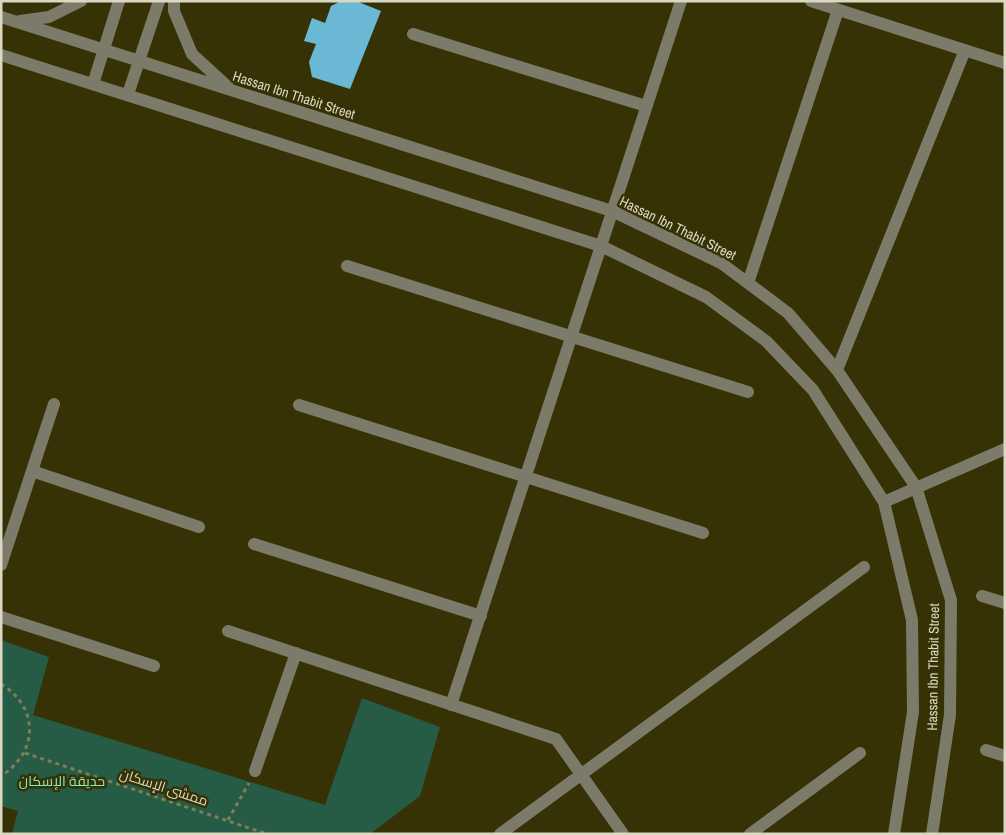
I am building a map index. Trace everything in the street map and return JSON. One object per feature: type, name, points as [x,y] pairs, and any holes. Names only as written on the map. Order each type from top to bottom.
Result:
[{"type":"street","points":[[15,22],[49,17],[82,1]]},
{"type":"street","points":[[93,84],[119,1]]},
{"type":"street","points":[[128,94],[159,1]]},
{"type":"street","points":[[174,1],[174,11],[192,54],[233,91]]},
{"type":"street","points":[[451,705],[681,1]]},
{"type":"street","points":[[810,1],[1005,62]]},
{"type":"street","points":[[748,283],[838,10]]},
{"type":"street","name":"Hassan Ibn Thabit Street","points":[[1,17],[612,211],[720,263],[788,313],[837,370],[916,486],[951,600],[950,715],[932,834]]},
{"type":"street","points":[[413,34],[646,106]]},
{"type":"street","points":[[837,370],[966,50]]},
{"type":"street","name":"Hassan Ibn Thabit Street","points":[[1,55],[601,246],[706,297],[766,341],[812,390],[884,502],[912,620],[913,712],[894,834]]},
{"type":"street","points":[[348,266],[748,392]]},
{"type":"street","points":[[1,565],[7,528],[32,471],[54,404]]},
{"type":"street","points":[[299,405],[703,533]]},
{"type":"street","points":[[884,502],[916,486],[1005,449]]},
{"type":"street","points":[[32,471],[198,527]]},
{"type":"street","points":[[254,544],[480,616]]},
{"type":"street","points":[[500,834],[864,567]]},
{"type":"street","points":[[982,596],[1005,603]]},
{"type":"street","points":[[1,617],[154,666]]},
{"type":"street","points":[[228,631],[556,739],[623,834]]},
{"type":"street","points":[[255,772],[296,654]]},
{"type":"street","points":[[986,750],[1005,756]]},
{"type":"street","points":[[750,834],[860,753]]},
{"type":"path","points":[[1,684],[19,698],[29,718],[29,742],[25,752],[18,762],[1,776]]},
{"type":"path","name":"ممشى الإسكان","points":[[25,752],[267,834]]},
{"type":"path","points":[[228,820],[255,772]]},
{"type":"green space","name":"حديقة الإسكان","points":[[1,640],[49,657],[33,715],[325,805],[362,698],[440,727],[420,796],[370,834],[12,834],[18,811],[1,806]]},
{"type":"building","points":[[341,1],[356,1],[381,11],[350,89],[312,77],[309,62],[316,44],[304,41],[312,18],[325,23],[331,6]]}]
